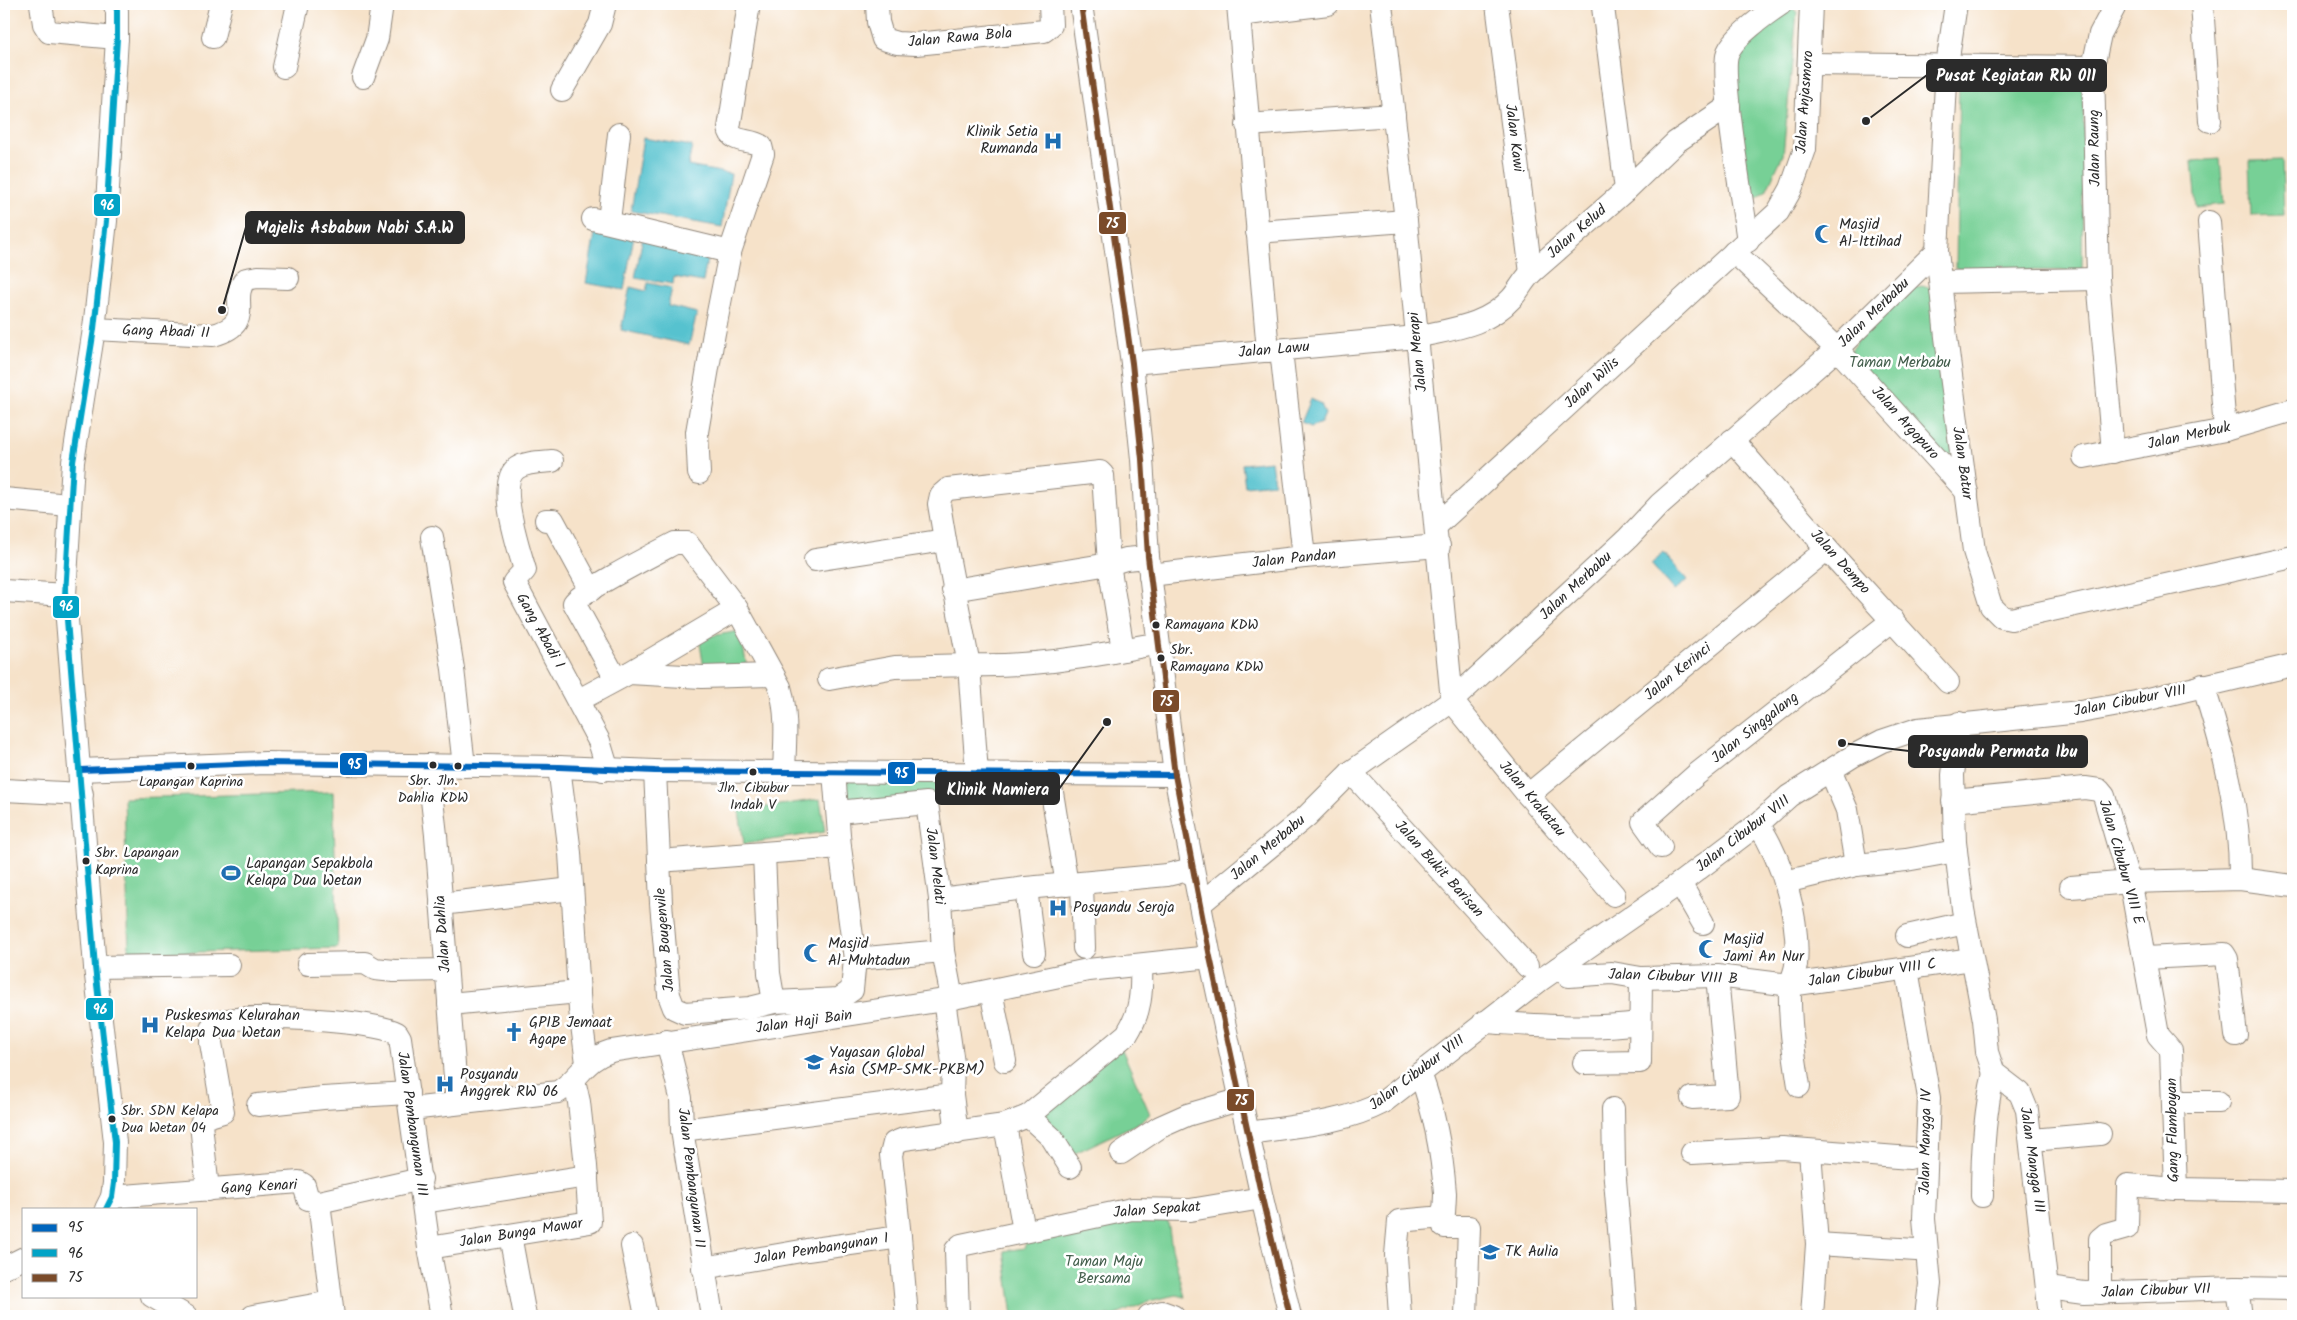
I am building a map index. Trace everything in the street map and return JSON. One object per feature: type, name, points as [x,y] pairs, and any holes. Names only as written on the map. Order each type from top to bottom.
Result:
[{"type":"street","points":[[41,4],[44,24],[52,34],[117,38]]},
{"type":"street","points":[[109,1203],[114,1184],[115,1142],[96,967],[65,595],[69,505],[75,446],[94,329],[106,221],[117,38],[117,10],[114,4]]},
{"type":"street","points":[[214,37],[221,4]]},
{"type":"street","points":[[284,67],[298,4]]},
{"type":"street","points":[[363,77],[377,39],[382,4]]},
{"type":"street","points":[[562,90],[600,24],[605,4]]},
{"type":"street","points":[[699,473],[696,432],[730,252],[763,154],[761,146],[733,138],[729,128],[749,4]]},
{"type":"street","name":"Jalan Rawa Bola","points":[[877,4],[878,22],[883,39],[897,43],[916,44],[1044,31],[1051,25],[1050,4]]},
{"type":"street","points":[[1081,4],[1132,363],[1157,644],[1175,775],[1210,957],[1262,1198],[1290,1316]]},
{"type":"street","points":[[1304,557],[1258,232],[1247,125],[1239,10],[1328,4]]},
{"type":"street","name":"Jalan Merapi","points":[[1381,4],[1406,221],[1452,701]]},
{"type":"street","name":"Jalan Kawi","points":[[1497,4],[1531,273]]},
{"type":"street","points":[[1741,247],[1726,70],[1728,52],[1754,24],[1781,4]]},
{"type":"street","name":"Jalan Anjasmoro","points":[[1741,247],[1778,212],[1791,189],[1806,149],[1811,4]]},
{"type":"street","name":"Jalan Batur","points":[[1956,4],[1947,66],[1937,251],[1946,338],[1974,551],[1987,598],[1996,612],[2006,619],[2293,557]]},
{"type":"street","name":"Jalan Raung","points":[[2113,452],[2098,280],[2093,68],[2100,34],[2116,4]]},
{"type":"street","points":[[2202,4],[2210,121]]},
{"type":"street","points":[[1603,7],[1626,190]]},
{"type":"street","points":[[1809,64],[2093,68]]},
{"type":"street","name":"Jalan Kelud","points":[[1417,338],[1458,329],[1497,312],[1513,297],[1521,283],[1531,273],[1626,190],[1676,142],[1729,106]]},
{"type":"street","points":[[1247,125],[1394,115]]},
{"type":"street","points":[[619,134],[600,220],[730,252]]},
{"type":"street","points":[[1258,232],[1406,221]]},
{"type":"street","points":[[2209,222],[2224,430]]},
{"type":"street","name":"Jalan Argopuro","points":[[1741,247],[1967,492]]},
{"type":"street","name":"Jalan Wilis","points":[[1437,536],[1741,247]]},
{"type":"street","name":"Jalan Merbabu","points":[[1200,904],[1307,816],[1351,772],[1452,701],[1628,538],[1660,504],[1837,349],[1937,251]]},
{"type":"street","name":"Gang Abadi II","points":[[94,329],[213,335],[232,328],[237,321],[241,287],[246,279],[258,277],[288,278]]},
{"type":"street","points":[[1941,282],[2098,280]]},
{"type":"street","name":"Jalan Lawu","points":[[1132,363],[1417,338]]},
{"type":"street","name":"Jalan Merbuk","points":[[2084,457],[2224,430],[2293,410]]},
{"type":"street","name":"Jalan Dempo","points":[[1732,440],[1827,549],[1894,620],[1948,682]]},
{"type":"street","name":"Gang Abadi I","points":[[552,461],[520,466],[512,473],[510,478],[507,491],[525,570],[514,582],[599,741],[606,764],[603,770]]},
{"type":"street","points":[[977,774],[969,665],[953,590],[939,504],[941,495],[948,489],[1100,472],[1103,475],[1110,564],[1123,650]]},
{"type":"street","points":[[4,499],[69,505]]},
{"type":"street","points":[[546,520],[553,520],[591,590]]},
{"type":"street","name":"Jalan Pandan","points":[[953,590],[1110,564],[1126,559],[1149,566],[1304,557],[1437,536]]},
{"type":"street","points":[[432,537],[453,669],[464,766]]},
{"type":"street","points":[[815,560],[945,540]]},
{"type":"street","points":[[623,676],[575,607],[577,599],[675,542],[683,542],[690,545],[737,609],[780,687],[784,700],[786,729],[784,770]]},
{"type":"street","name":"Jalan Kerinci","points":[[1528,795],[1827,549]]},
{"type":"street","points":[[4,591],[65,595]]},
{"type":"street","points":[[578,700],[623,676],[737,609]]},
{"type":"street","name":"Jalan Singgalang","points":[[1660,847],[1644,822],[1697,774],[1894,620]]},
{"type":"street","points":[[829,679],[895,667],[1014,665],[1080,658],[1157,644]]},
{"type":"street","name":"Jalan Cibubur VIII","points":[[1249,1133],[1364,1112],[1382,1103],[1484,1022],[1680,883],[1758,824],[1789,796],[1853,756],[1882,741],[1918,729],[1959,723],[2080,712],[2136,702],[2293,665]]},
{"type":"street","points":[[623,676],[773,675]]},
{"type":"street","points":[[2203,685],[2220,740],[2234,802],[2240,849],[2240,879]]},
{"type":"street","name":"Jalan Krakatau","points":[[1452,701],[1528,795],[1614,896]]},
{"type":"street","points":[[1959,723],[1953,775],[1956,851],[1965,923],[1984,1020],[1987,1052],[1994,1073],[1986,1111],[1982,1146],[1982,1196]]},
{"type":"street","points":[[80,770],[265,763],[559,767],[655,771],[784,770],[977,774],[1175,775]]},
{"type":"street","name":"Jalan Dahlia","points":[[428,765],[457,1103]]},
{"type":"street","name":"Jalan Bunga Mawar","points":[[429,1248],[588,1223],[590,1219],[579,1102],[579,992],[572,889],[559,767]]},
{"type":"street","points":[[1830,770],[1847,810],[1856,865]]},
{"type":"street","name":"Jalan Bougenvile","points":[[655,771],[659,861],[669,995],[674,1008],[686,1013],[750,1008],[774,1002]]},
{"type":"street","points":[[764,854],[769,973],[774,1002],[844,997],[852,990],[854,985],[855,959],[840,847],[834,772]]},
{"type":"street","name":"Jalan Bukit Barisan","points":[[1351,772],[1527,966]]},
{"type":"street","points":[[1049,774],[1075,885],[1084,948]]},
{"type":"street","name":"Jalan Cibubur VIII E","points":[[1953,801],[2085,788],[2099,790],[2104,796],[2130,882],[2146,958],[2158,1035],[2169,1047]]},
{"type":"street","points":[[4,790],[82,794]]},
{"type":"street","name":"Jalan Melati","points":[[838,812],[927,803],[940,899],[947,994]]},
{"type":"street","name":"Jalan Cibubur VIII C","points":[[1758,824],[1772,847],[1791,904],[1796,965],[1790,985],[1972,959]]},
{"type":"street","points":[[659,861],[840,847]]},
{"type":"street","points":[[1785,882],[1856,865],[1906,860],[1956,851]]},
{"type":"street","points":[[940,899],[1026,888],[1075,885],[1167,875],[1192,869]]},
{"type":"street","points":[[2071,888],[2130,882],[2240,879],[2293,886]]},
{"type":"street","points":[[1680,883],[1703,923]]},
{"type":"street","points":[[1026,888],[1034,953]]},
{"type":"street","points":[[441,904],[572,889]]},
{"type":"street","points":[[1907,936],[1965,923]]},
{"type":"street","points":[[855,959],[943,951]]},
{"type":"street","points":[[2146,958],[2224,954],[2227,959],[2236,1035]]},
{"type":"street","name":"Jalan Haji Bain","points":[[258,1106],[323,1098],[457,1103],[548,1094],[558,1092],[594,1057],[611,1051],[947,994],[991,992],[1088,970],[1141,966],[1210,957]]},
{"type":"street","points":[[308,964],[366,963],[375,969],[445,970]]},
{"type":"street","points":[[96,967],[229,965]]},
{"type":"street","name":"Jalan Pembangunan I","points":[[703,1268],[807,1250],[900,1237],[891,1155],[894,1143],[904,1139],[1005,1125],[1028,1116],[1127,1034],[1135,1022],[1139,1007],[1141,966]]},
{"type":"street","name":"Jalan Cibubur VIII B","points":[[1558,968],[1569,976],[1612,973],[1641,978],[1717,976],[1790,985]]},
{"type":"street","name":"Jalan Mangga IV","points":[[1907,969],[1929,1098],[1924,1218],[1930,1284],[1926,1316]]},
{"type":"street","points":[[1692,1098],[1728,1096],[1717,976]]},
{"type":"street","points":[[1584,1063],[1640,1062],[1641,978]]},
{"type":"street","points":[[1790,985],[1792,1037],[1799,1086]]},
{"type":"street","points":[[450,1004],[579,992]]},
{"type":"street","points":[[991,992],[1005,1061]]},
{"type":"street","points":[[947,994],[953,1063],[952,1095],[957,1133]]},
{"type":"street","name":"Jalan Pembangunan III","points":[[208,1190],[201,1124],[203,1118],[223,1112],[210,1043],[211,1029],[215,1024],[254,1018],[297,1020],[358,1024],[381,1027],[397,1033],[400,1038],[421,1179],[429,1248],[442,1316]]},
{"type":"street","points":[[1484,1022],[1580,1028],[1612,1027],[1639,1023]]},
{"type":"street","name":"Jalan Pembangunan II","points":[[667,1041],[681,1098],[682,1130],[712,1316]]},
{"type":"street","name":"Gang Flamboyan","points":[[2100,1293],[2100,1239],[2106,1234],[2127,1228],[2127,1186],[2131,1183],[2176,1189],[2171,1053],[2169,1047]]},
{"type":"street","points":[[1420,1072],[1429,1097],[1436,1128],[1445,1194],[1444,1227],[1469,1227],[1466,1316]]},
{"type":"street","name":"Jalan Mangga III","points":[[1994,1073],[2020,1093],[2024,1100],[2032,1140],[2048,1288]]},
{"type":"street","points":[[682,1130],[952,1095]]},
{"type":"street","points":[[1121,1153],[1160,1127],[1187,1116],[1242,1099]]},
{"type":"street","points":[[2173,1102],[2218,1102]]},
{"type":"street","points":[[1613,1109],[1614,1167],[1626,1316]]},
{"type":"street","points":[[1028,1116],[1052,1138],[1070,1167]]},
{"type":"street","points":[[1005,1125],[1024,1231]]},
{"type":"street","points":[[2032,1140],[2100,1134]]},
{"type":"street","points":[[1692,1153],[1782,1148],[1910,1158]]},
{"type":"street","points":[[1810,1151],[1817,1244],[1812,1316]]},
{"type":"street","points":[[424,1202],[587,1176]]},
{"type":"street","points":[[253,1316],[332,1309],[319,1202],[421,1179]]},
{"type":"street","name":"Gang Kenari","points":[[109,1203],[208,1190],[302,1183],[308,1199],[319,1202]]},
{"type":"street","points":[[2176,1189],[2293,1191]]},
{"type":"street","name":"Jalan Sepakat","points":[[958,1316],[956,1252],[957,1247],[961,1245],[1132,1209],[1190,1210],[1262,1198]]},
{"type":"street","points":[[1400,1316],[1396,1254],[1399,1221],[1443,1217]]},
{"type":"street","points":[[510,1235],[525,1316]]},
{"type":"street","points":[[900,1237],[907,1316]]},
{"type":"street","points":[[1817,1244],[1916,1250]]},
{"type":"street","points":[[632,1246],[646,1316]]},
{"type":"street","points":[[4,1268],[22,1259]]},
{"type":"street","points":[[2048,1288],[2050,1316]]},
{"type":"street","name":"Jalan Cibubur VII","points":[[2048,1288],[2068,1292],[2100,1293],[2237,1288],[2293,1289]]},
{"type":"street","points":[[2237,1288],[2241,1316]]},
{"type":"street","points":[[155,1298],[186,1316]]},
{"type":"street","points":[[1148,1316],[1162,1312],[1173,1316]]},
{"type":"green space","points":[[1787,4],[1797,12],[1783,155],[1766,191],[1741,209],[1723,51]]},
{"type":"green space","points":[[1959,76],[2084,78],[2082,271],[1956,269]]},
{"type":"green space","points":[[2220,159],[2224,204],[2196,207],[2192,161]]},
{"type":"green space","points":[[2282,160],[2284,215],[2251,216],[2249,161]]},
{"type":"green space","name":"Taman Merbabu","points":[[1923,286],[1935,290],[1938,317],[1932,329],[1940,340],[1954,454],[1932,456],[1842,361],[1858,340],[1910,288]]},
{"type":"green space","points":[[740,631],[747,667],[705,674],[699,638]]},
{"type":"green space","points":[[838,776],[939,779],[937,792],[928,800],[847,802]]},
{"type":"green space","name":"Lapangan Sepakbola Kelapa Dua Wetan","points":[[333,792],[338,948],[129,954],[124,798]]},
{"type":"green space","points":[[820,799],[825,832],[744,844],[739,811]]},
{"type":"green space","points":[[1120,1045],[1150,1114],[1140,1122],[1069,1156],[1035,1114]]},
{"type":"green space","name":"Taman Maju Bersama","points":[[1167,1216],[1172,1248],[1185,1297],[1177,1295],[1149,1301],[1114,1316],[1013,1316],[1004,1251],[1024,1248],[1027,1241],[1089,1226]]},
{"type":"water","points":[[643,138],[692,146],[688,166],[731,174],[722,227],[631,211]]},
{"type":"water","points":[[597,223],[635,230],[624,290],[586,283]]},
{"type":"water","points":[[643,236],[709,248],[703,282],[674,277],[673,284],[635,278]]},
{"type":"water","points":[[648,283],[672,288],[668,306],[697,313],[689,345],[621,330],[630,287],[646,291]]},
{"type":"water","points":[[1311,399],[1321,404],[1325,414],[1321,423],[1311,427],[1301,423]]},
{"type":"water","points":[[1271,461],[1274,483],[1245,486],[1242,464]]},
{"type":"water","points":[[1664,553],[1687,580],[1674,591],[1651,564]]},
{"type":"transit line","name":"96","points":[[106,1208],[112,1197],[114,1183],[115,1142],[95,967],[65,595],[73,462],[94,329],[106,221],[117,38],[117,10],[114,4]]},
{"type":"transit line","name":"75","points":[[1081,4],[1132,363],[1142,459],[1148,557],[1175,775],[1210,957],[1262,1198],[1290,1316]]},
{"type":"transit line","name":"95","points":[[80,770],[265,763],[559,767],[655,771],[1175,775]]},
{"type":"place","name":"Pusat Kegiatan RW 011","points":[[1866,121]]},
{"type":"place","name":"Klinik Setia Rumanda","points":[[1053,141]]},
{"type":"place","name":"Masjid Al-Ittihad","points":[[1824,234]]},
{"type":"place","name":"Majelis Asbabun Nabi S.A.W","points":[[222,310]]},
{"type":"place","name":"Ramayana KDW","points":[[1156,625]]},
{"type":"place","name":"Sbr. Ramayana KDW","points":[[1161,658]]},
{"type":"place","name":"Klinik Namiera","points":[[1107,722]]},
{"type":"place","name":"Posyandu Permata Ibu","points":[[1842,743]]},
{"type":"place","name":"Sbr. Jln. Dahlia KDW","points":[[433,765]]},
{"type":"place","name":"Lapangan Kaprina","points":[[191,766]]},
{"type":"place","name":"Jln. Cibubur Indah V","points":[[753,772]]},
{"type":"place","name":"Sbr. Lapangan Kaprina","points":[[86,861]]},
{"type":"place","name":"Lapangan Sepakbola Kelapa Dua Wetan","points":[[231,873]]},
{"type":"place","name":"Posyandu Seroja","points":[[1058,908]]},
{"type":"place","name":"Masjid Jami An Nur","points":[[1708,949]]},
{"type":"place","name":"Masjid Al-Muhtadun","points":[[813,953]]},
{"type":"place","name":"Puskesmas Kelurahan Kelapa Dua Wetan","points":[[150,1025]]},
{"type":"place","name":"GPIB Jemaat Agape","points":[[514,1032]]},
{"type":"place","name":"Yayasan Global Asia (SMP-SMK-PKBM)","points":[[814,1062]]},
{"type":"place","name":"Posyandu Anggrek RW 06","points":[[445,1084]]},
{"type":"place","name":"Sbr. SDN Kelapa Dua Wetan 04","points":[[112,1119]]},
{"type":"place","name":"TK Aulia","points":[[1490,1252]]}]
